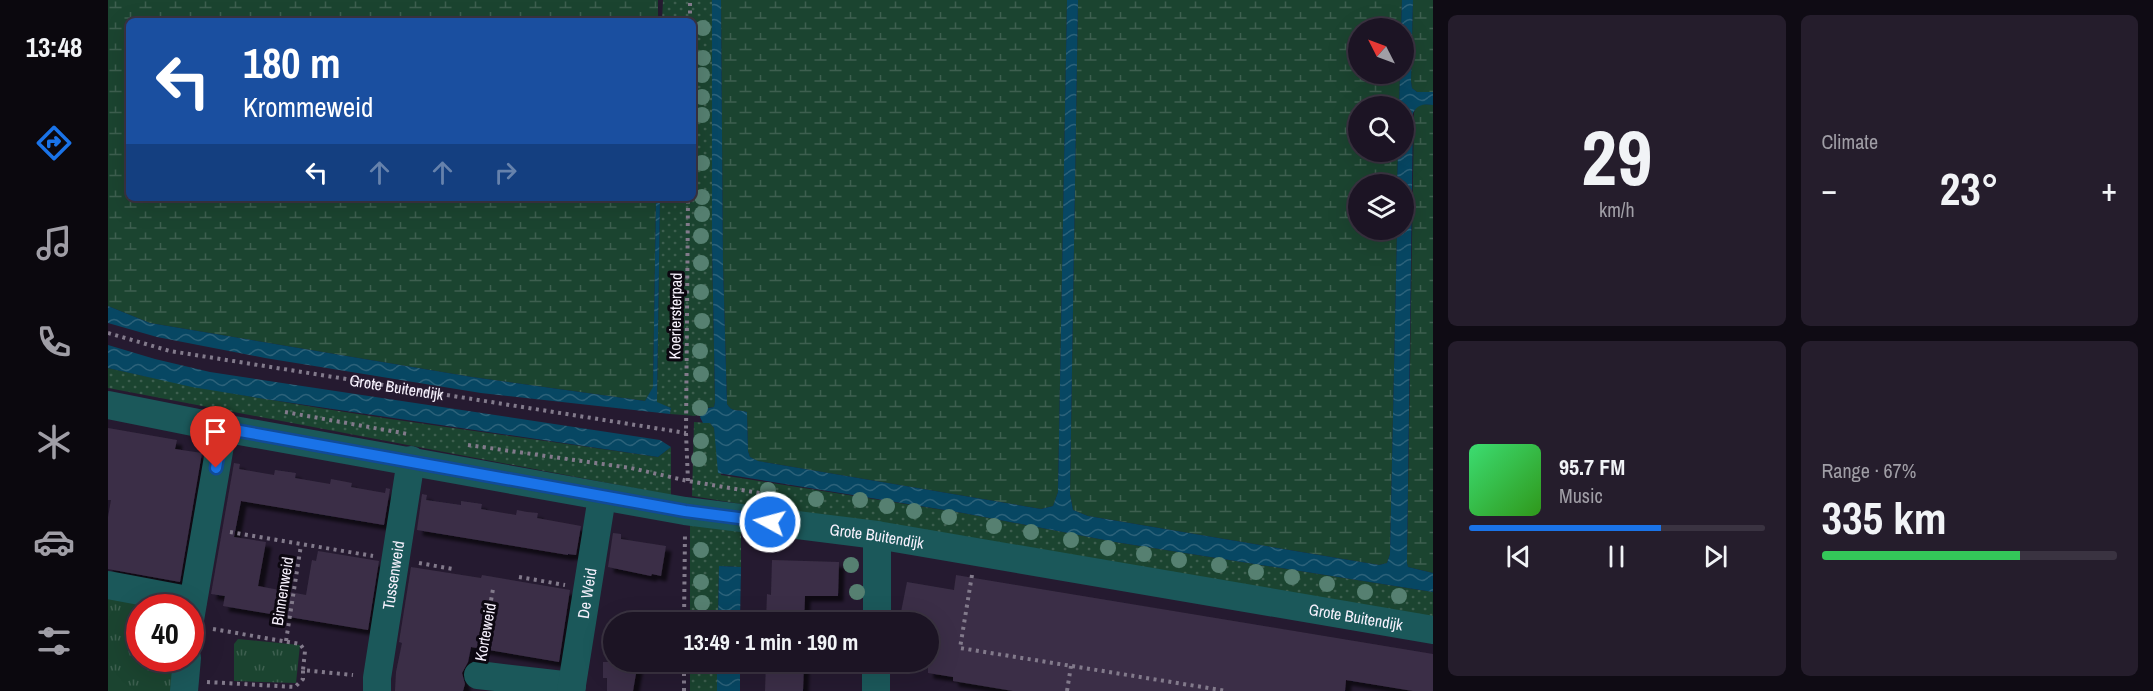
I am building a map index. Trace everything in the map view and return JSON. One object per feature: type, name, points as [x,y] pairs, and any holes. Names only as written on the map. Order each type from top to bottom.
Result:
[{"type":"street","name":"Grote Buitendijk","points":[[108,405],[223,428],[411,447],[602,497],[685,511],[877,535],[1433,630]]},
{"type":"street","points":[[200,594],[205,527],[223,428]]},
{"type":"street","name":"Tussenweid","points":[[377,685],[411,447]]},
{"type":"street","name":"De Weid","points":[[572,688],[602,497]]},
{"type":"street","points":[[877,535],[877,612]]},
{"type":"street","points":[[108,585],[134,594]]},
{"type":"street","points":[[876,672],[876,691]]},
{"type":"street","name":"Korteweid","points":[[478,675],[572,688]]},
{"type":"path","points":[[690,0],[690,18]]},
{"type":"path","name":"Koeriersterpad","points":[[686,433],[688,201]]},
{"type":"path","name":"Grote Buitendijk","points":[[108,333],[170,351],[686,433]]},
{"type":"path","points":[[279,411],[411,447]]},
{"type":"path","points":[[467,445],[631,468],[688,481]]},
{"type":"path","name":"Binnenweid","points":[[205,527],[396,560]]},
{"type":"path","name":"Binnenweid","points":[[286,641],[301,545]]},
{"type":"path","points":[[976,553],[960,648],[1225,691]]},
{"type":"path","points":[[396,560],[453,569]]},
{"type":"path","points":[[519,577],[588,589]]},
{"type":"path","name":"Korteweid","points":[[478,675],[493,589]]},
{"type":"path","name":"Binnenweid","points":[[204,618],[300,644],[305,651],[303,670]]},
{"type":"path","points":[[1067,691],[1071,666]]},
{"type":"path","points":[[185,677],[281,688],[295,687],[303,679],[303,670],[377,685]]},
{"type":"path","points":[[684,672],[684,691]]},
{"type":"green space","points":[[108,0],[658,0],[658,18],[126,18],[126,201],[656,201],[653,388],[645,401],[472,377],[150,323],[108,306]]},
{"type":"green space","points":[[663,0],[712,0],[712,244],[715,402],[714,407],[697,409],[696,416],[670,414],[671,408],[657,403],[660,201],[696,201],[696,18],[662,18]]},
{"type":"green space","points":[[721,0],[1067,0],[1058,492],[1053,506],[1041,509],[757,461],[750,457],[747,412],[733,410],[727,404],[723,264]]},
{"type":"green space","points":[[1078,0],[1402,0],[1401,18],[1348,18],[1348,84],[1400,84],[1399,96],[1348,96],[1348,162],[1398,162],[1397,174],[1348,174],[1348,240],[1397,240],[1390,554],[1387,563],[1379,565],[1088,516],[1073,510],[1070,494]]},
{"type":"green space","points":[[1413,0],[1433,0],[1433,92],[1417,92],[1412,88],[1411,84],[1414,84]]},
{"type":"green space","points":[[1423,104],[1433,105],[1433,573],[1408,567],[1407,563],[1412,240],[1414,240],[1414,113],[1416,107]]},
{"type":"green space","points":[[108,368],[244,395],[451,428],[658,457],[671,447],[671,495],[108,388]]},
{"type":"green space","points":[[694,422],[710,423],[714,428],[721,475],[963,513],[1115,542],[1433,592],[1433,617],[692,496]]},
{"type":"green space","points":[[690,524],[741,532],[741,567],[719,566],[718,612],[690,612]]},
{"type":"green space","points":[[108,595],[126,598],[126,672],[174,672],[173,691],[108,691]]},
{"type":"green space","points":[[238,639],[300,645],[296,683],[234,681],[234,644]]},
{"type":"green space","points":[[690,672],[717,672],[717,691],[690,691]]},
{"type":"water","points":[[712,0],[721,0],[723,264],[727,404],[733,410],[747,412],[750,457],[758,461],[1041,509],[1053,506],[1058,492],[1067,0],[1078,0],[1070,494],[1073,510],[1088,516],[1379,565],[1387,563],[1390,554],[1397,240],[1411,240],[1407,563],[1408,567],[1433,573],[1433,592],[1115,542],[963,513],[718,473],[714,428],[710,423],[703,423],[700,417],[703,409],[714,407],[715,402],[712,244]]},
{"type":"water","points":[[1402,0],[1413,0],[1413,18],[1401,18]]},
{"type":"water","points":[[1400,84],[1411,84],[1412,88],[1417,92],[1433,92],[1433,105],[1422,105],[1414,112],[1414,96],[1399,96]]},
{"type":"water","points":[[1398,162],[1412,162],[1412,174],[1397,174]]},
{"type":"water","points":[[656,201],[660,201],[657,402],[671,408],[670,414],[481,393],[265,358],[157,337],[108,323],[108,306],[150,323],[472,377],[645,401],[653,387]]},
{"type":"water","points":[[108,345],[210,372],[660,440],[671,447],[658,457],[192,387],[108,368]]},
{"type":"water","points":[[719,566],[741,567],[740,612],[718,612]]},
{"type":"water","points":[[717,672],[740,672],[740,691],[717,691]]},
{"type":"building","points":[[108,428],[177,440],[175,449],[202,453],[180,582],[108,569],[108,517],[111,500],[108,500]]},
{"type":"building","points":[[234,463],[240,464],[239,469],[274,475],[275,470],[296,473],[295,478],[330,484],[331,479],[352,483],[351,487],[385,493],[386,488],[390,489],[384,525],[241,501],[234,537],[266,542],[258,586],[306,595],[312,560],[316,561],[318,551],[379,561],[368,630],[223,606],[225,596],[211,594]]},
{"type":"building","points":[[422,494],[427,495],[426,500],[461,505],[461,501],[482,504],[481,509],[516,515],[517,510],[538,513],[537,518],[581,526],[576,555],[417,530]]},
{"type":"building","points":[[613,533],[621,534],[621,539],[666,546],[661,576],[608,567]]},
{"type":"building","points":[[772,560],[839,562],[838,596],[805,596],[804,612],[766,612],[767,594],[771,595]]},
{"type":"building","points":[[411,567],[481,578],[482,575],[570,590],[559,662],[471,647],[468,662],[462,673],[465,684],[463,691],[395,691],[402,643],[399,642]]},
{"type":"building","points":[[956,575],[1433,654],[1433,691],[1413,691],[1346,680],[1345,691],[1013,691],[953,681],[953,677],[928,673],[939,672],[939,612],[901,612],[907,582],[954,590]]},
{"type":"building","points":[[603,672],[636,672],[633,691],[607,691],[607,678],[603,678]]},
{"type":"building","points":[[766,672],[804,672],[803,691],[765,691]]},
{"type":"route","points":[[216,468],[223,428],[411,460],[602,497],[770,522]]}]
